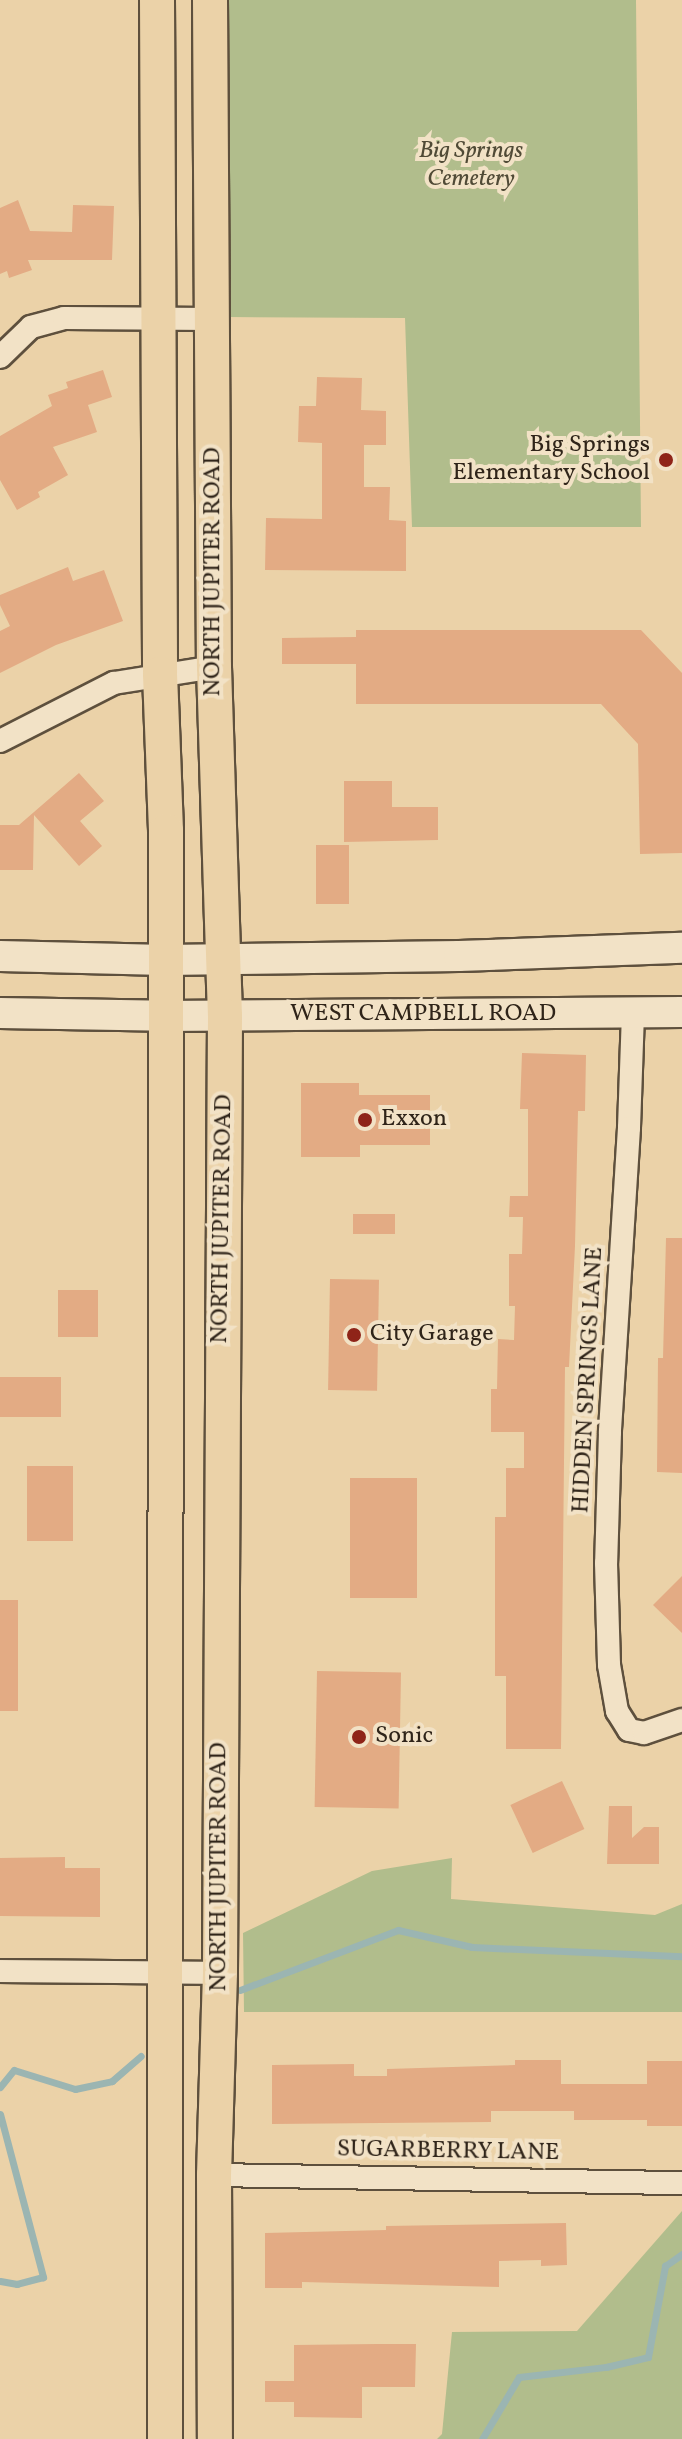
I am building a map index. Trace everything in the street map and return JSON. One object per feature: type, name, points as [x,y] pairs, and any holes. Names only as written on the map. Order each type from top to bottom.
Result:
[{"type":"main road","points":[[157,0],[160,674],[166,831],[165,2434],[215,2434]]},
{"type":"main road","name":"NORTH JUPITER ROAD","points":[[210,0],[214,667],[225,1016],[220,1973],[214,2175],[215,2434]]},
{"type":"main road","points":[[0,956],[165,960],[459,956],[682,948]]},
{"type":"main road","name":"WEST CAMPBELL ROAD","points":[[0,1013],[225,1016],[682,1012]]},
{"type":"main road","points":[[166,1667],[220,1670]]},
{"type":"street","points":[[0,357],[31,327],[64,318],[212,319]]},
{"type":"street","points":[[0,741],[114,683],[214,667]]},
{"type":"street","name":"HIDDEN SPRINGS LANE","points":[[633,1013],[610,1432],[606,1563],[609,1665],[617,1711],[629,1730],[644,1733],[682,1720]]},
{"type":"street","points":[[0,1971],[220,1973]]},
{"type":"street","name":"SUGARBERRY LANE","points":[[214,2175],[682,2183]]},
{"type":"green space","name":"Big Springs Cemetery","points":[[229,0],[636,0],[641,527],[412,527],[405,318],[229,317]]},
{"type":"green space","points":[[452,1858],[451,1899],[655,1915],[682,1904],[682,2012],[244,2012],[243,1933],[372,1871]]},
{"type":"green space","points":[[682,2211],[682,2439],[437,2439],[442,2434],[452,2332],[577,2331]]},
{"type":"building","points":[[18,200],[30,231],[72,232],[73,205],[114,206],[112,260],[28,260],[32,270],[9,278],[7,271],[0,274],[0,208]]},
{"type":"building","points":[[103,370],[112,397],[88,405],[97,432],[53,447],[68,475],[38,492],[40,497],[17,510],[0,480],[0,436],[52,406],[48,395],[68,388],[66,382]]},
{"type":"building","points":[[317,377],[362,378],[361,410],[386,411],[386,445],[364,445],[364,487],[390,487],[389,520],[406,521],[406,571],[265,570],[266,518],[322,519],[322,443],[298,442],[299,406],[316,406]]},
{"type":"building","points":[[68,567],[73,581],[104,570],[123,621],[56,645],[0,673],[0,631],[10,626],[0,605],[0,595]]},
{"type":"building","points":[[356,630],[641,630],[682,673],[682,853],[640,854],[638,744],[601,704],[356,704],[356,664],[282,664],[282,638],[356,637]]},
{"type":"building","points":[[79,773],[104,801],[80,821],[102,846],[79,866],[34,815],[33,870],[0,870],[0,825],[19,825]]},
{"type":"building","points":[[344,781],[392,781],[392,807],[438,807],[438,840],[344,842]]},
{"type":"building","points":[[316,845],[349,845],[349,904],[316,904]]},
{"type":"building","points":[[522,1053],[586,1055],[585,1111],[578,1111],[569,1367],[565,1367],[561,1749],[506,1749],[506,1676],[495,1676],[495,1517],[506,1517],[506,1468],[524,1468],[524,1432],[491,1432],[491,1389],[497,1389],[498,1339],[514,1340],[515,1306],[509,1306],[509,1254],[522,1254],[523,1217],[509,1217],[510,1196],[528,1196],[528,1109],[520,1109]]},
{"type":"building","name":"Exxon","points":[[301,1083],[359,1083],[359,1095],[430,1095],[430,1145],[360,1145],[360,1157],[301,1157]]},
{"type":"building","points":[[353,1214],[395,1214],[395,1234],[353,1234]]},
{"type":"building","points":[[666,1238],[682,1238],[682,1473],[657,1472],[658,1358],[663,1358]]},
{"type":"building","name":"City Garage","points":[[330,1279],[379,1280],[377,1391],[328,1390]]},
{"type":"building","points":[[58,1290],[98,1290],[98,1337],[58,1337]]},
{"type":"building","points":[[0,1377],[61,1377],[61,1417],[0,1417]]},
{"type":"building","points":[[27,1466],[73,1466],[73,1541],[27,1541]]},
{"type":"building","points":[[350,1478],[417,1478],[417,1598],[350,1598]]},
{"type":"building","points":[[682,1576],[682,1633],[653,1605]]},
{"type":"building","points":[[0,1600],[18,1600],[18,1711],[0,1711]]},
{"type":"building","points":[[317,1671],[401,1672],[399,1808],[315,1807]]},
{"type":"building","points":[[562,1781],[584,1829],[533,1853],[510,1805]]},
{"type":"building","points":[[609,1806],[632,1806],[632,1838],[644,1827],[659,1827],[659,1864],[607,1864]]},
{"type":"building","points":[[65,1857],[65,1868],[100,1868],[100,1917],[0,1916],[0,1858]]},
{"type":"building","points":[[515,2060],[561,2060],[561,2084],[647,2084],[647,2061],[682,2061],[682,2126],[647,2126],[647,2120],[574,2120],[574,2111],[491,2111],[491,2122],[272,2124],[272,2065],[354,2064],[354,2076],[387,2076],[387,2069],[515,2065]]},
{"type":"building","points":[[566,2223],[567,2265],[541,2266],[541,2260],[499,2261],[499,2287],[302,2282],[302,2288],[265,2288],[265,2233],[386,2230],[386,2226]]},
{"type":"building","points":[[416,2344],[415,2387],[362,2387],[362,2418],[294,2417],[294,2402],[265,2402],[265,2381],[294,2381],[294,2345]]},
{"type":"waterway","points":[[240,1990],[398,1930],[472,1947],[682,1956]]},
{"type":"waterway","points":[[0,2087],[14,2070],[75,2089],[112,2081],[141,2056]]},
{"type":"waterway","points":[[0,2114],[43,2277],[17,2284],[0,2281]]},
{"type":"waterway","points":[[482,2439],[519,2377],[606,2367],[648,2357],[665,2266],[682,2254]]},
{"type":"place","name":"Big Springs Elementary School","points":[[666,460]]},
{"type":"place","name":"Exxon","points":[[365,1120]]},
{"type":"place","name":"City Garage","points":[[354,1335]]},
{"type":"place","name":"Sonic","points":[[359,1737]]}]
